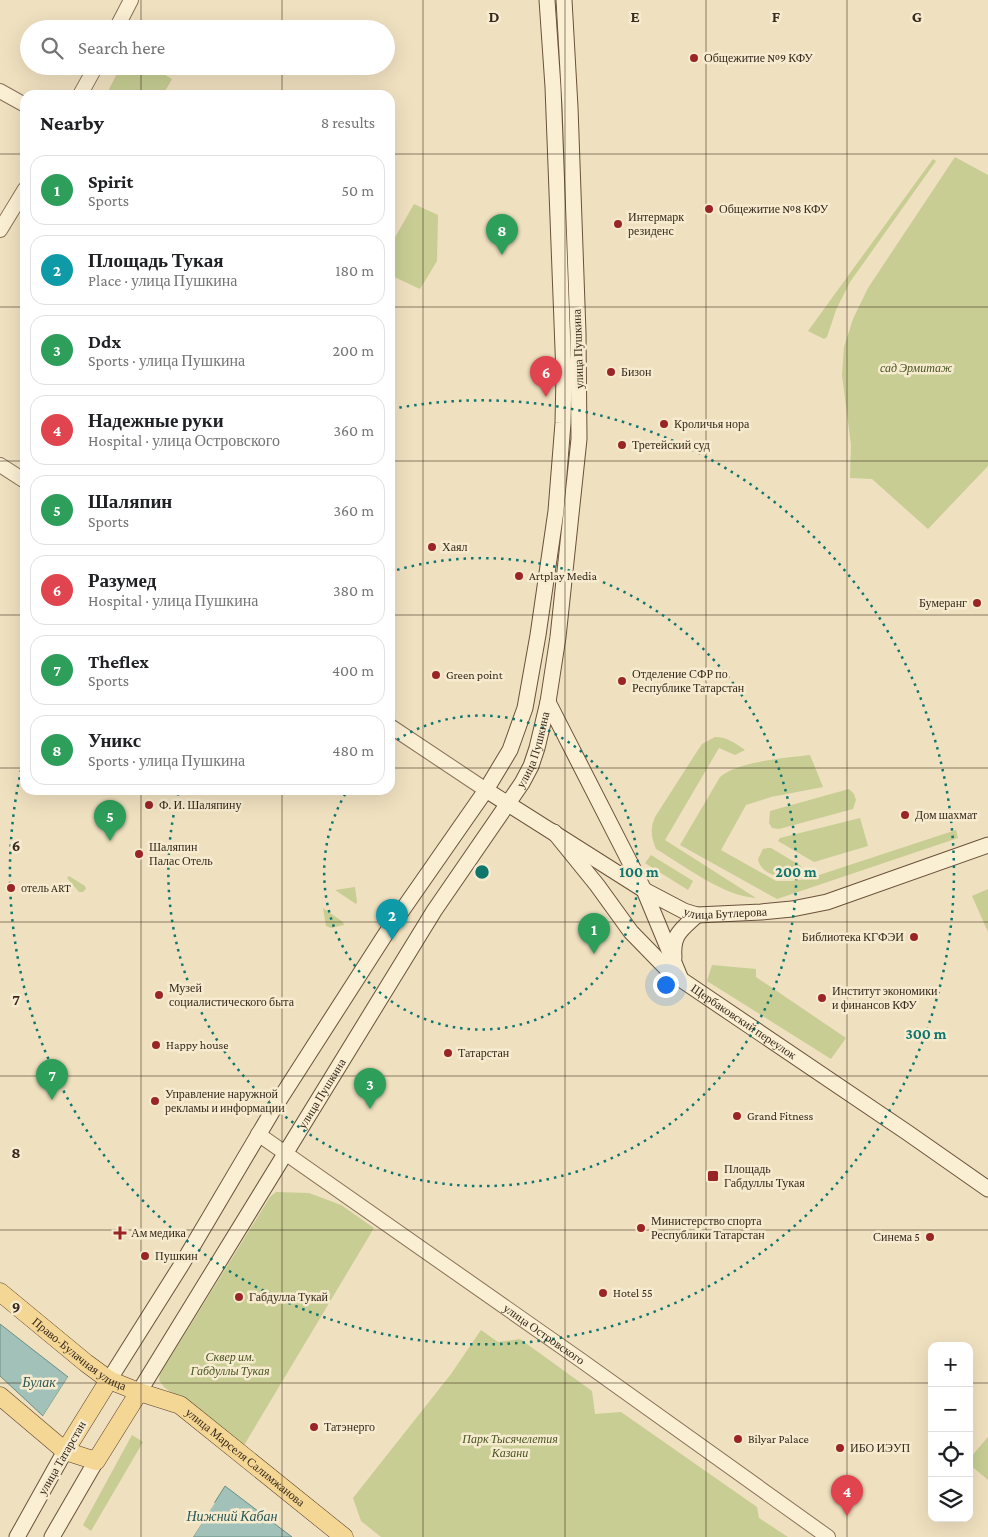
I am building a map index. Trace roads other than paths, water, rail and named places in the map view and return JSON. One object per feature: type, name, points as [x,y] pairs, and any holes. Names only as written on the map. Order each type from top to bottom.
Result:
[{"type":"main road","name":"улица Пушкина","points":[[109,1380],[182,1264],[258,1134],[385,936],[486,790],[510,750],[525,708],[556,511],[564,423],[564,375],[553,87],[547,0]]},
{"type":"main road","name":"улица Пушкина","points":[[138,1392],[434,911],[508,805],[531,766],[537,748],[548,702],[558,637],[579,439],[578,333],[564,0]]},
{"type":"main road","points":[[548,702],[644,890],[675,967],[683,981]]},
{"type":"main road","name":"улица Бутлерова","points":[[486,790],[644,890],[684,911],[697,915],[792,909],[827,902],[988,845]]},
{"type":"main road","name":"Щербаковский переулок","points":[[554,832],[631,932],[670,972],[988,1189]]},
{"type":"main road","points":[[675,967],[674,942],[682,928],[697,915]]},
{"type":"main road","name":"Право-Булачная улица","points":[[0,1292],[109,1380],[138,1392]]},
{"type":"main road","name":"улица Татарстан","points":[[17,1537],[65,1451],[109,1380]]},
{"type":"main road","points":[[52,1537],[138,1392],[167,1409],[327,1537]]},
{"type":"main road","name":"улица Марселя Салимжанова","points":[[138,1392],[180,1404],[344,1537]]},
{"type":"main road","points":[[0,1396],[65,1451],[96,1461]]},
{"type":"street","points":[[121,20],[131,0]]},
{"type":"street","points":[[83,90],[91,75]]},
{"type":"street","points":[[0,91],[20,102]]},
{"type":"street","points":[[0,230],[20,197]]},
{"type":"street","points":[[0,465],[20,478]]},
{"type":"street","points":[[395,729],[486,790]]},
{"type":"street","name":"улица Островского","points":[[258,1134],[582,1361],[828,1537]]},
{"type":"water","name":"Булак","points":[[0,1324],[68,1377],[43,1416],[0,1376]]},
{"type":"water","name":"Нижний Кабан","points":[[225,1486],[292,1537],[193,1537]]},
{"type":"place","name":"Общежитие №9 КФУ","points":[[694,58]]},
{"type":"place","name":"Общежитие №8 КФУ","points":[[709,209]]},
{"type":"place","name":"Интермарк резиденс","points":[[618,224]]},
{"type":"place","name":"Уникс","points":[[502,255]]},
{"type":"place","name":"Бизон","points":[[611,372]]},
{"type":"place","name":"Разумед","points":[[546,397]]},
{"type":"place","name":"Кроличья нора","points":[[664,424]]},
{"type":"place","name":"Третейский суд","points":[[622,445]]},
{"type":"place","name":"Хаял","points":[[432,547]]},
{"type":"place","name":"Artplay Media","points":[[519,576]]},
{"type":"place","name":"Бумеранг","points":[[977,603]]},
{"type":"place","name":"Green point","points":[[436,675]]},
{"type":"place","name":"Отделение СФР по Республике Татарстан","points":[[622,681]]},
{"type":"place","name":"Ф. И. Шаляпину","points":[[149,805]]},
{"type":"place","name":"Дом шахмат","points":[[905,815]]},
{"type":"place","name":"Шаляпин","points":[[110,841]]},
{"type":"place","name":"Шаляпин Палас Отель","points":[[139,854]]},
{"type":"place","name":"отель ART","points":[[11,888]]},
{"type":"place","name":"Библиотека КГФЭИ","points":[[914,937]]},
{"type":"place","name":"Площадь Тукая","points":[[392,940]]},
{"type":"place","name":"Spirit","points":[[594,954]]},
{"type":"place","name":"Музей социалистического быта","points":[[159,995]]},
{"type":"place","name":"Институт экономики и финансов КФУ","points":[[822,998]]},
{"type":"place","name":"Happy house","points":[[156,1045]]},
{"type":"place","name":"Татарстан","points":[[448,1053]]},
{"type":"place","name":"Theflex","points":[[52,1100]]},
{"type":"place","name":"Управление наружной рекламы и информации","points":[[155,1101]]},
{"type":"place","name":"Ddx","points":[[370,1109]]},
{"type":"place","name":"Grand Fitness","points":[[737,1116]]},
{"type":"place","name":"Площадь Габдуллы Тукая","points":[[713,1176]]},
{"type":"place","name":"Министерство спорта Республики Татарстан","points":[[641,1228]]},
{"type":"place","name":"Ам медика","points":[[120,1233]]},
{"type":"place","name":"Синема 5","points":[[930,1237]]},
{"type":"place","name":"Пушкин","points":[[145,1256]]},
{"type":"place","name":"Hotel 55","points":[[603,1293]]},
{"type":"place","name":"Габдулла Тукай","points":[[239,1297]]},
{"type":"place","name":"Татэнерго","points":[[314,1427]]},
{"type":"place","name":"Bilyar Palace","points":[[738,1439]]},
{"type":"place","name":"ИБО ИЭУП","points":[[840,1448]]},
{"type":"place","name":"Надежные руки","points":[[847,1516]]},
{"type":"park label","name":"сад Эрмитаж","points":[[916,368]]},
{"type":"park label","name":"Сквер им. Габдуллы Тукая","points":[[230,1364]]},
{"type":"park label","name":"Парк Тысячелетия Казани","points":[[510,1446]]}]
